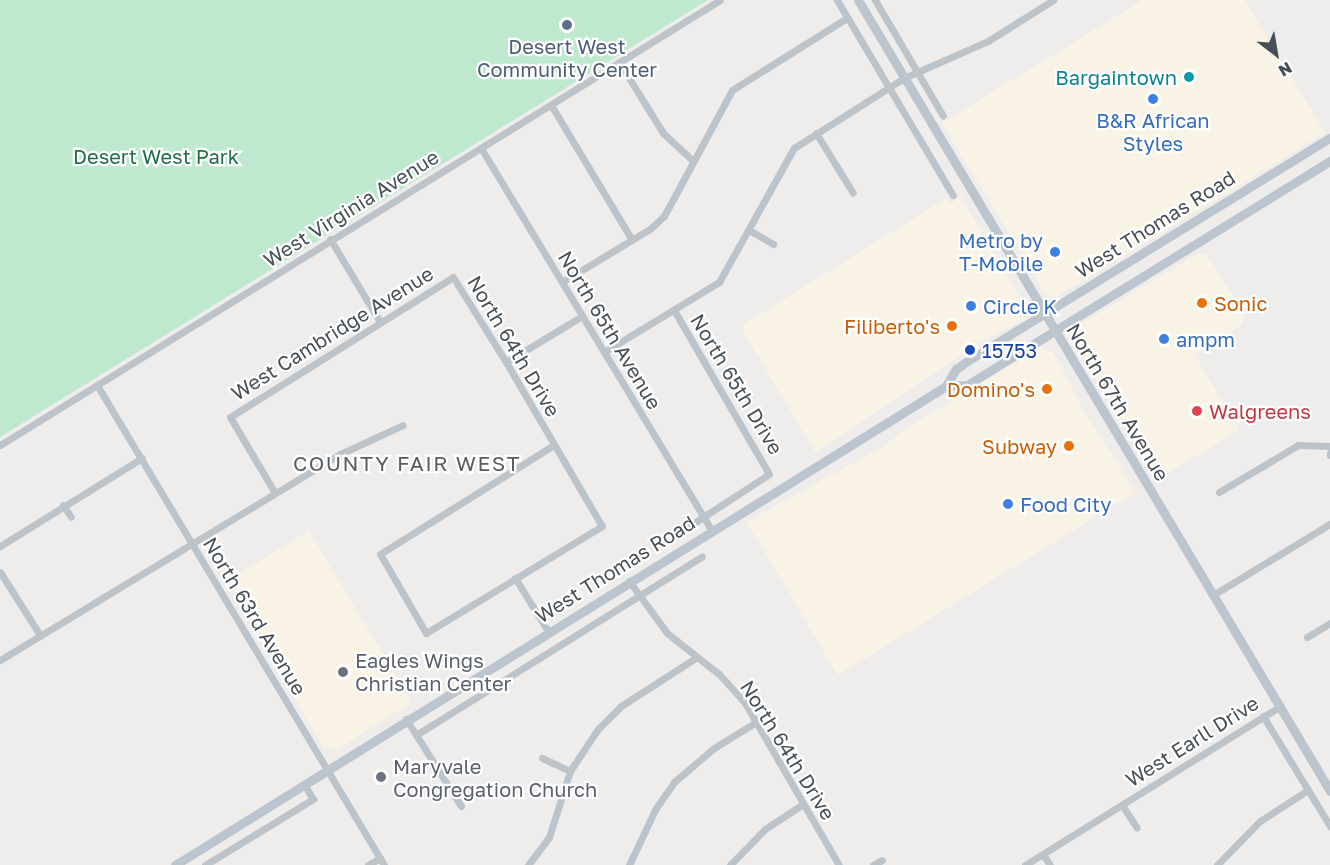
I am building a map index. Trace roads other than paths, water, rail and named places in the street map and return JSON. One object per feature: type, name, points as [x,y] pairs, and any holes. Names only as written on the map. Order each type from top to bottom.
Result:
[{"type":"main road","name":"North 67th Avenue","points":[[858,0],[1330,791]]},
{"type":"main road","name":"West Thomas Road","points":[[175,865],[406,719],[946,386],[956,369],[1330,138]]},
{"type":"main road","name":"West Thomas Road","points":[[946,386],[967,385],[1330,161]]},
{"type":"street","name":"West Virginia Avenue","points":[[0,445],[720,0]]},
{"type":"street","points":[[837,0],[953,195]]},
{"type":"street","points":[[876,0],[943,116]]},
{"type":"street","points":[[604,352],[719,282],[749,231],[788,156],[816,133],[904,78],[988,41],[1053,0]]},
{"type":"street","points":[[562,282],[632,240],[664,216],[691,159],[732,90],[847,18]]},
{"type":"street","points":[[620,62],[663,133],[691,159]]},
{"type":"street","points":[[551,105],[632,240]]},
{"type":"street","points":[[816,133],[853,193]]},
{"type":"street","name":"North 65th Avenue","points":[[481,148],[711,530]]},
{"type":"street","points":[[749,231],[773,244]]},
{"type":"street","points":[[330,239],[380,322]]},
{"type":"street","name":"West Cambridge Avenue","points":[[275,493],[230,417],[453,277]]},
{"type":"street","name":"North 64th Drive","points":[[453,277],[506,362],[602,526],[515,578]]},
{"type":"street","name":"North 65th Drive","points":[[674,310],[769,474]]},
{"type":"street","points":[[506,362],[582,316]]},
{"type":"street","name":"North 63rd Avenue","points":[[97,385],[384,865]]},
{"type":"street","points":[[0,660],[275,493],[372,437],[403,425]]},
{"type":"street","points":[[548,631],[515,578],[426,633],[380,554],[554,445]]},
{"type":"street","points":[[1219,492],[1298,445],[1330,446]]},
{"type":"street","points":[[0,546],[141,458]]},
{"type":"street","name":"West Thomas Road","points":[[674,536],[769,474]]},
{"type":"street","points":[[63,505],[71,517]]},
{"type":"street","points":[[1213,595],[1330,524]]},
{"type":"street","name":"West Thomas Road","points":[[416,735],[702,556]]},
{"type":"street","points":[[0,572],[40,635]]},
{"type":"street","name":"North 64th Drive","points":[[629,581],[667,633],[736,693],[756,722],[839,865]]},
{"type":"street","points":[[1307,637],[1330,623]]},
{"type":"street","points":[[528,865],[557,820],[570,771],[598,729],[621,706],[697,657]]},
{"type":"street","name":"West Earll Drive","points":[[1025,865],[1280,706]]},
{"type":"street","points":[[1263,716],[1330,826]]},
{"type":"street","points":[[406,719],[461,806]]},
{"type":"street","points":[[629,865],[656,808],[675,782],[714,748],[756,722]]},
{"type":"street","points":[[543,758],[570,771]]},
{"type":"street","points":[[205,865],[313,799],[304,784]]},
{"type":"street","points":[[1217,865],[1260,820],[1308,790]]},
{"type":"street","points":[[730,865],[765,829],[803,804]]},
{"type":"street","name":"West Earll Drive","points":[[1122,804],[1137,828]]},
{"type":"street","points":[[1043,854],[1050,865]]},
{"type":"street","points":[[368,865],[380,858]]},
{"type":"street","points":[[873,865],[882,860]]},
{"type":"place","name":"Desert West Community Center","points":[[567,25]]},
{"type":"place","name":"Bargaintown","points":[[1189,77]]},
{"type":"place","name":"B&R African Styles","points":[[1153,99]]},
{"type":"place","name":"Metro by T-Mobile","points":[[1055,252]]},
{"type":"place","name":"Sonic","points":[[1202,303]]},
{"type":"place","name":"Circle K","points":[[971,306]]},
{"type":"place","name":"Filiberto's","points":[[952,326]]},
{"type":"place","name":"ampm","points":[[1164,339]]},
{"type":"place","name":"15753","points":[[970,350]]},
{"type":"place","name":"Domino's","points":[[1047,389]]},
{"type":"place","name":"Walgreens","points":[[1197,411]]},
{"type":"place","name":"Subway","points":[[1069,446]]},
{"type":"place","name":"Food City","points":[[1008,504]]},
{"type":"place","name":"Eagles Wings Christian Center","points":[[343,672]]},
{"type":"place","name":"Maryvale Congregation Church","points":[[381,777]]},
{"type":"district","name":"COUNTY FAIR WEST","points":[[407,463]]},
{"type":"park label","name":"Desert West Park","points":[[156,156]]}]
